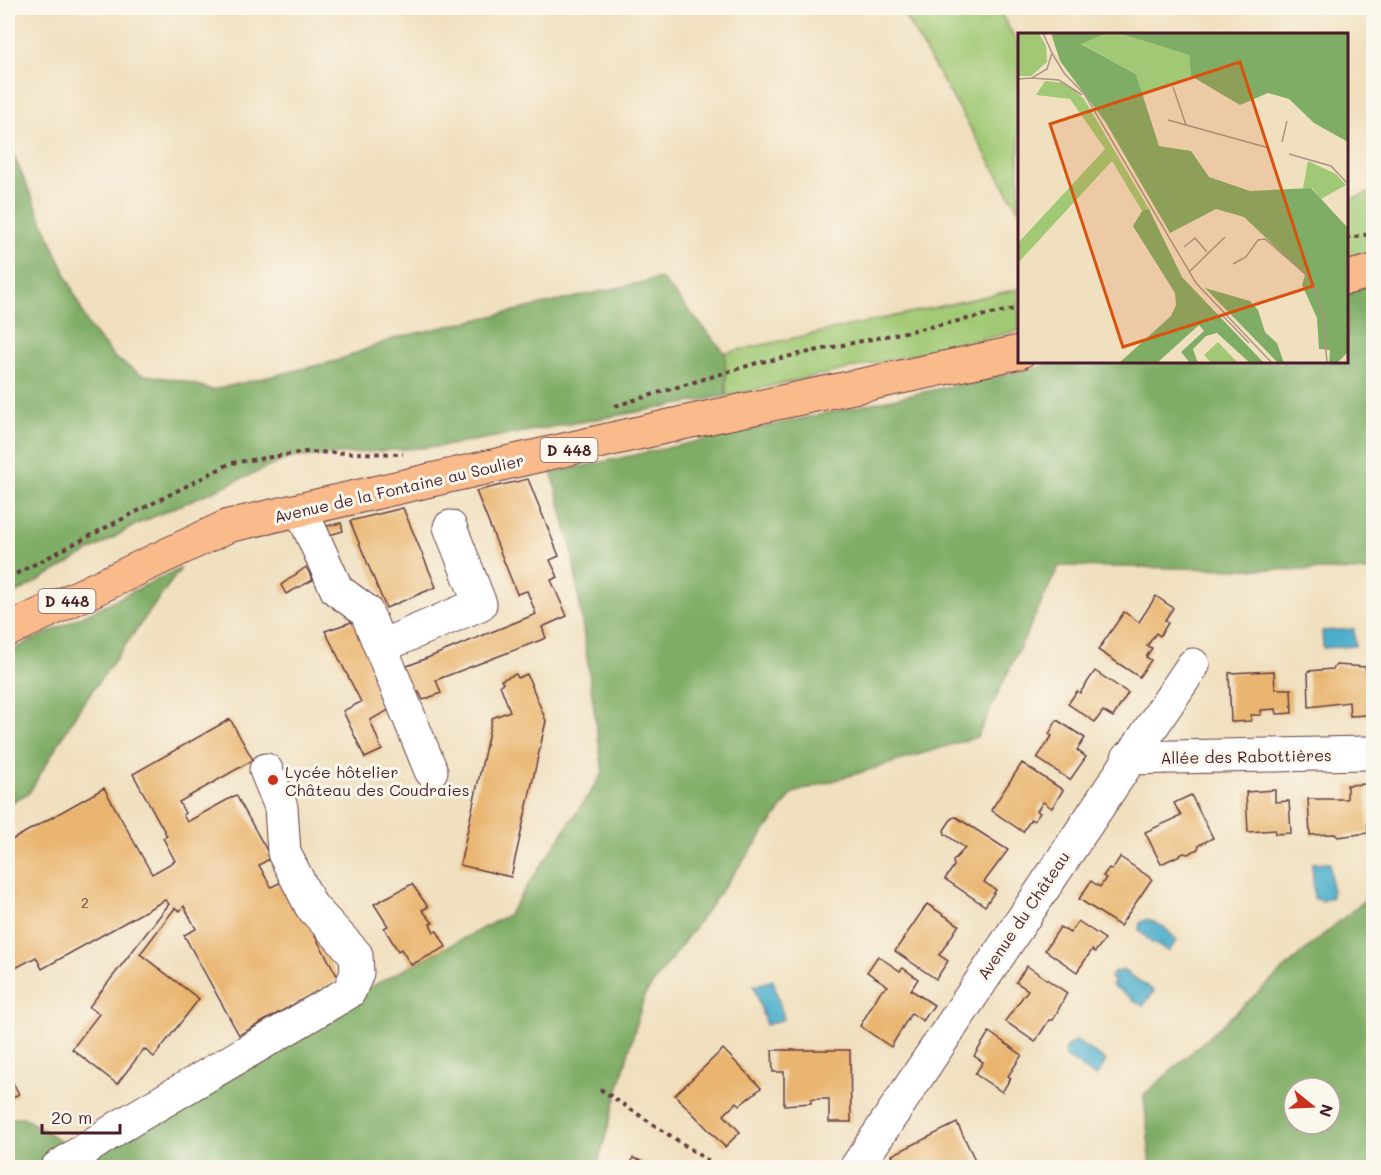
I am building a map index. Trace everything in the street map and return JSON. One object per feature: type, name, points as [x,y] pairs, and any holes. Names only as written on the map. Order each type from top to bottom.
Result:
[{"type":"main road","points":[[1348,278],[1374,271]]},
{"type":"main road","name":"Avenue de la Fontaine au Soulier","points":[[8,630],[126,572],[228,526],[687,422],[1018,351]]},
{"type":"street","points":[[301,510],[337,590],[366,611],[431,771]]},
{"type":"street","points":[[382,646],[480,604],[450,527]]},
{"type":"street","points":[[8,614],[126,572]]},
{"type":"street","name":"Avenue du Château","points":[[856,1167],[1192,665]]},
{"type":"street","name":"Allée des Rabottières","points":[[1128,758],[1365,753]]},
{"type":"street","points":[[57,1167],[118,1127],[349,992],[357,973],[356,955],[311,906],[284,853],[280,807],[266,770]]},
{"type":"path","points":[[1348,239],[1374,233]]},
{"type":"path","points":[[607,408],[757,363],[1018,308]]},
{"type":"path","points":[[8,578],[231,463],[305,452],[404,454]]},
{"type":"path","points":[[600,1089],[719,1167]]},
{"type":"green space","points":[[900,8],[998,8],[1018,44],[1018,209]]},
{"type":"green space","points":[[8,143],[89,327],[115,358],[140,374],[184,381],[212,390],[336,361],[395,338],[661,278],[725,353],[726,396],[444,446],[289,458],[137,524],[8,598]]},
{"type":"green space","points":[[1373,192],[1373,253],[1348,259],[1348,200]]},
{"type":"green space","points":[[1373,283],[1373,571],[1059,566],[977,737],[793,793],[644,996],[597,1167],[8,1168],[8,1119],[23,1117],[75,1150],[193,1080],[508,915],[603,773],[572,550],[552,473],[1056,363],[1348,363],[1348,292]]},
{"type":"green space","points":[[1018,289],[1018,331],[726,396],[725,353]]},
{"type":"green space","points":[[181,568],[79,709],[29,793],[8,804],[8,652]]},
{"type":"green space","points":[[1373,893],[1373,1167],[1151,1167],[1144,1095],[1311,945]]},
{"type":"water","points":[[1354,629],[1355,646],[1323,648],[1322,631]]},
{"type":"water","points":[[1312,863],[1330,863],[1332,897],[1322,901],[1314,898]]},
{"type":"water","points":[[1147,919],[1164,927],[1177,940],[1169,951],[1152,943],[1139,930],[1140,923]]},
{"type":"water","points":[[1122,970],[1154,991],[1143,1006],[1112,985],[1115,981],[1110,978],[1115,971],[1119,973]]},
{"type":"water","points":[[773,980],[784,1019],[766,1025],[754,986]]},
{"type":"water","points":[[1076,1041],[1106,1061],[1096,1077],[1065,1056],[1067,1046]]},
{"type":"building","points":[[528,479],[559,556],[550,560],[558,577],[551,580],[567,616],[542,627],[546,638],[436,680],[441,693],[423,700],[419,692],[412,695],[400,669],[536,614],[527,591],[517,594],[476,491]]},
{"type":"building","points":[[403,508],[436,587],[386,608],[350,521]]},
{"type":"building","points":[[341,523],[343,531],[329,535],[327,526]]},
{"type":"building","points":[[306,567],[313,580],[286,594],[281,585]]},
{"type":"building","points":[[1156,596],[1173,608],[1165,620],[1168,623],[1160,636],[1156,633],[1147,646],[1152,648],[1146,657],[1151,660],[1139,677],[1098,650],[1124,612],[1139,622]]},
{"type":"building","points":[[358,620],[386,675],[376,681],[391,709],[370,720],[382,750],[365,758],[343,711],[361,702],[325,631]]},
{"type":"building","points":[[1336,665],[1366,667],[1367,679],[1374,679],[1374,697],[1367,697],[1368,715],[1350,716],[1349,702],[1309,707],[1308,671],[1333,669]]},
{"type":"building","points":[[1095,671],[1128,693],[1113,717],[1103,711],[1095,722],[1068,704],[1077,691],[1080,693]]},
{"type":"building","points":[[1274,671],[1275,689],[1291,689],[1292,713],[1277,714],[1276,709],[1261,710],[1261,715],[1251,715],[1251,721],[1231,722],[1229,673]]},
{"type":"building","points":[[516,674],[518,678],[527,674],[546,721],[511,877],[460,865],[492,718],[510,711],[500,685],[503,683],[501,680]]},
{"type":"building","points":[[230,719],[253,760],[179,802],[185,813],[183,815],[187,822],[236,795],[271,858],[259,865],[271,887],[284,881],[339,979],[239,1035],[184,935],[196,929],[184,906],[180,911],[175,908],[140,954],[199,999],[154,1057],[144,1049],[117,1084],[72,1049],[99,1014],[89,1007],[169,904],[165,900],[42,969],[36,957],[8,972],[8,842],[104,788],[152,874],[175,861],[163,838],[167,836],[133,774]]},
{"type":"building","points":[[1057,720],[1085,738],[1077,750],[1086,757],[1070,780],[1037,758],[1052,736],[1049,734]]},
{"type":"building","points":[[1022,763],[1063,790],[1052,808],[1043,802],[1037,811],[1040,813],[1034,821],[1031,819],[1023,832],[991,810]]},
{"type":"building","points":[[1366,784],[1368,833],[1338,837],[1335,834],[1310,835],[1308,799],[1347,799],[1347,785]]},
{"type":"building","points":[[1275,790],[1275,802],[1289,801],[1291,833],[1275,834],[1275,830],[1248,832],[1246,792]]},
{"type":"building","points":[[1191,795],[1213,838],[1188,854],[1184,853],[1161,864],[1145,832],[1181,816],[1174,803]]},
{"type":"building","points":[[956,817],[1008,850],[984,882],[996,890],[985,906],[945,879],[954,866],[953,861],[965,848],[945,834],[944,830],[952,818]]},
{"type":"building","points":[[1120,857],[1152,879],[1120,926],[1079,899],[1091,881],[1100,887],[1106,878],[1103,876],[1109,868],[1112,870]]},
{"type":"building","points":[[412,884],[428,907],[422,910],[433,923],[430,924],[434,932],[437,931],[446,947],[411,965],[401,949],[398,951],[384,928],[388,926],[374,904]]},
{"type":"building","points":[[927,904],[959,925],[939,955],[948,961],[936,979],[895,951]]},
{"type":"building","points":[[1078,921],[1105,939],[1095,952],[1092,950],[1077,972],[1045,950],[1060,927],[1070,933]]},
{"type":"building","points":[[878,956],[900,971],[903,968],[918,979],[911,990],[934,1005],[923,1021],[911,1013],[891,1047],[860,1026],[880,992],[888,986],[867,972]]},
{"type":"building","points":[[1027,966],[1067,993],[1053,1020],[1049,1020],[1035,1042],[1005,1021],[1028,990],[1016,982]]},
{"type":"building","points":[[989,1032],[1022,1055],[1008,1076],[1011,1078],[1002,1092],[975,1074],[983,1062],[974,1056]]},
{"type":"building","points":[[723,1049],[761,1088],[740,1105],[737,1102],[724,1115],[740,1132],[725,1147],[675,1095]]},
{"type":"building","points":[[772,1050],[850,1050],[851,1122],[829,1122],[829,1099],[811,1099],[811,1103],[784,1105],[784,1072],[773,1072]]},
{"type":"building","points":[[8,1074],[19,1094],[8,1100]]},
{"type":"building","points":[[957,1123],[979,1168],[925,1168],[923,1163],[915,1168],[899,1168],[892,1155]]},
{"type":"building","points":[[633,1158],[657,1167],[657,1168],[629,1168]]},
{"type":"place","name":"Lycée hôtelier Château des Coudraies","points":[[273,780]]}]
